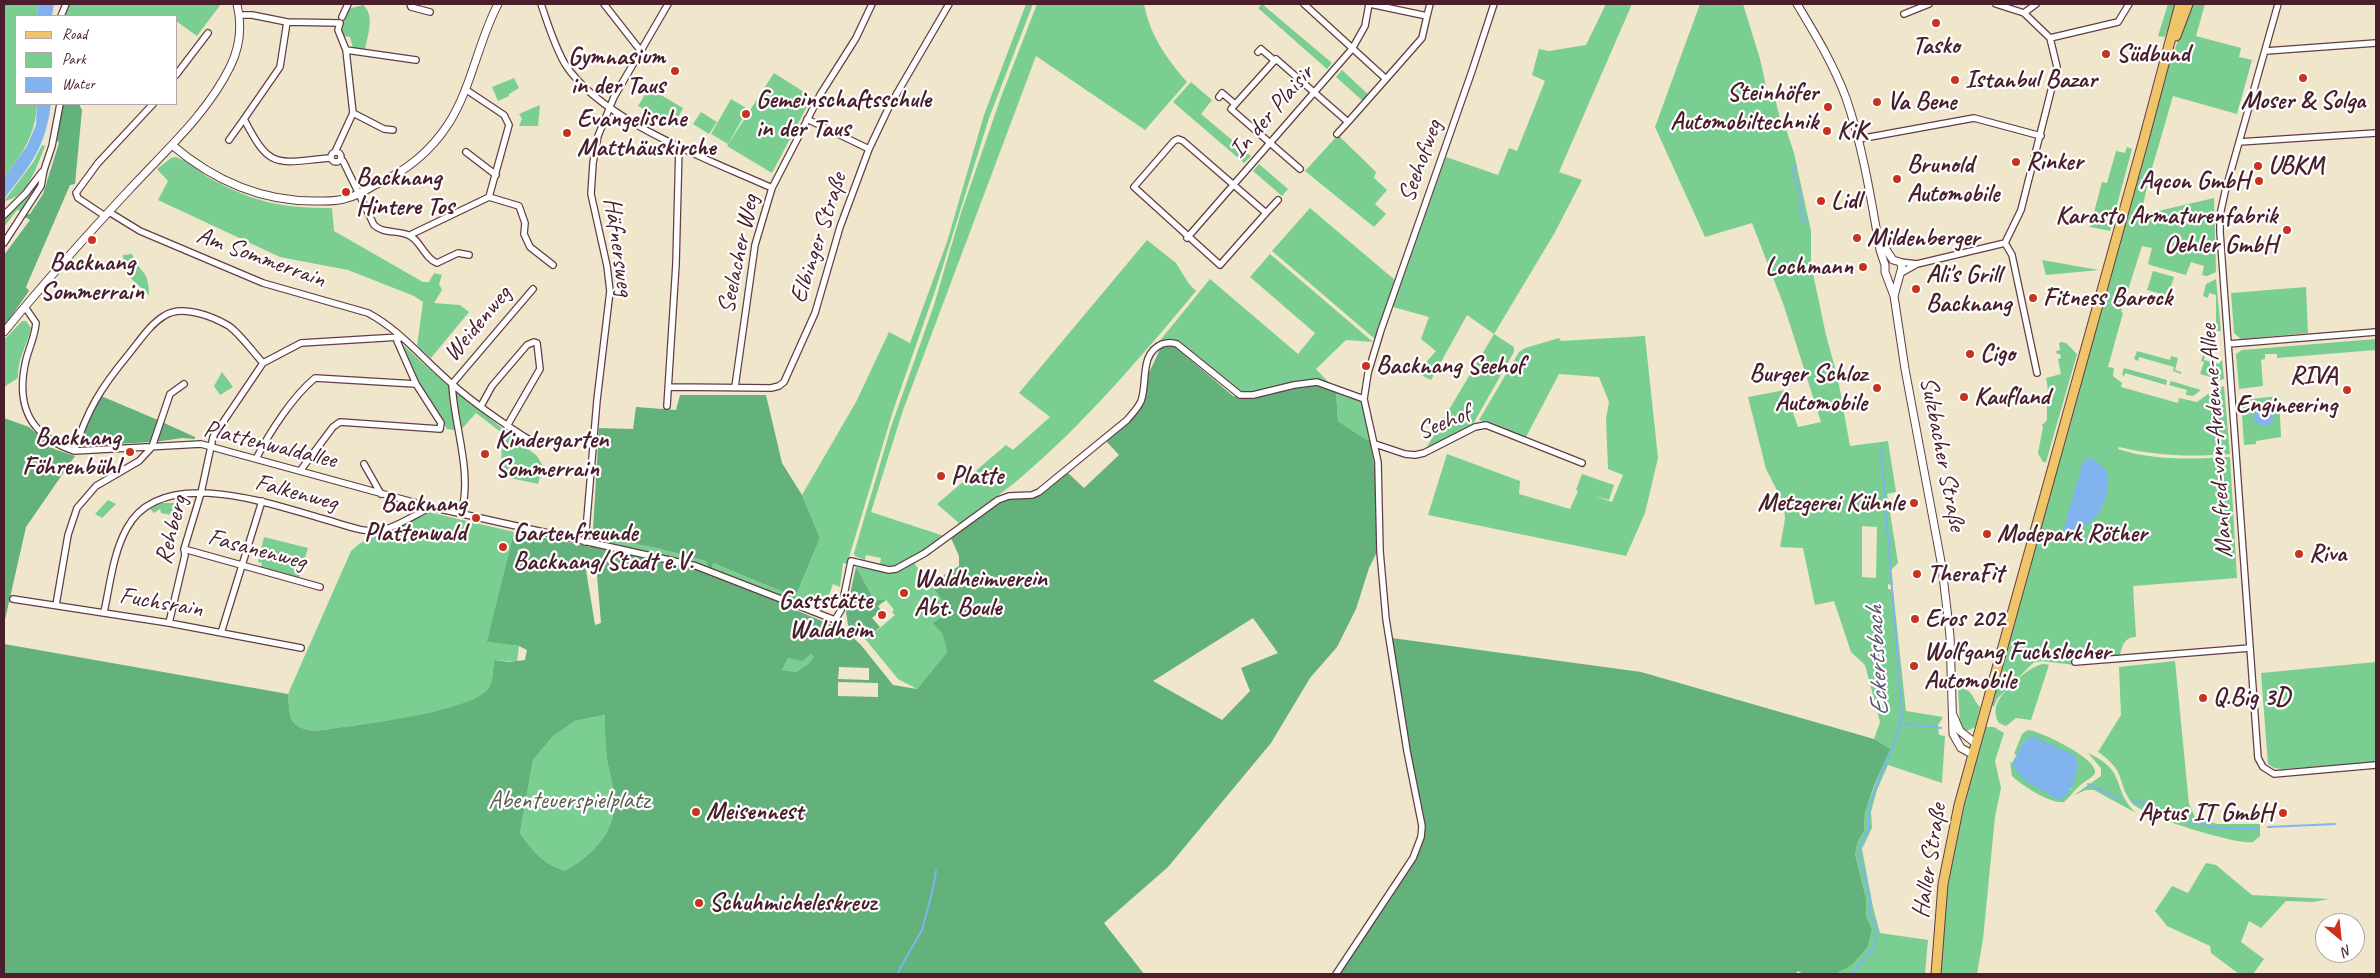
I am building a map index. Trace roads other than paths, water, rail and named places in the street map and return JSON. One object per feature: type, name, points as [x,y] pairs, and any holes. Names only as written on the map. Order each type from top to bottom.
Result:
[{"type":"main road","points":[[2163,71],[2180,4]]},
{"type":"main road","points":[[2163,71],[2188,4]]},
{"type":"main road","name":"Haller Straße","points":[[1936,974],[1945,866],[1972,754],[2163,71]]},
{"type":"street","points":[[4,332],[107,214],[188,127],[229,68],[236,54],[240,30],[237,4]]},
{"type":"street","points":[[342,18],[348,4]]},
{"type":"street","points":[[410,4],[410,7],[430,12]]},
{"type":"street","points":[[172,145],[210,174],[251,192],[295,201],[338,201],[359,193],[399,174],[430,147],[450,121],[465,89],[485,30],[498,4]]},
{"type":"street","points":[[541,4],[557,48],[566,64],[578,81],[609,109],[679,146],[772,188]]},
{"type":"street","points":[[604,4],[640,50]]},
{"type":"street","name":"Häfnersweg","points":[[585,542],[597,400],[610,291],[607,266],[593,210],[591,179],[597,142],[609,109],[640,50],[668,4]]},
{"type":"street","name":"Seelacher Weg","points":[[735,387],[755,245],[772,188],[807,119],[856,38],[872,4]]},
{"type":"street","name":"Elbinger Straße","points":[[669,387],[771,388],[779,386],[784,382],[815,312],[840,227],[869,149],[889,107],[949,4]]},
{"type":"street","points":[[1304,4],[1386,79]]},
{"type":"street","points":[[1369,4],[1427,16]]},
{"type":"street","name":"In der Plaisir","points":[[1187,237],[1352,49],[1365,28],[1369,4]]},
{"type":"street","points":[[1337,134],[1422,38],[1430,4]]},
{"type":"street","name":"Seehofweg","points":[[1364,398],[1368,372],[1494,4]]},
{"type":"street","name":"Sulzbacher Straße","points":[[1797,4],[1834,70],[1846,98],[1859,139],[1878,236],[1886,265],[1885,272],[1894,296],[1905,369],[1942,567],[1950,636],[1954,739],[1961,748],[1972,754]]},
{"type":"street","points":[[1904,14],[1929,4]]},
{"type":"street","points":[[1996,4],[2024,14],[2050,38],[2057,67],[2021,210],[2005,243]]},
{"type":"street","points":[[2024,14],[2036,4]]},
{"type":"street","points":[[2050,38],[2118,22],[2129,4]]},
{"type":"street","name":"Manfred-von-Ardenne-Allee","points":[[2278,4],[2220,214],[2220,250],[2258,758],[2263,767],[2277,774],[2376,765]]},
{"type":"street","points":[[239,15],[268,17],[288,22],[340,23],[338,30],[345,42],[353,113],[331,158]]},
{"type":"street","points":[[229,140],[280,67],[288,22]]},
{"type":"street","points":[[178,72],[208,33]]},
{"type":"street","points":[[2266,51],[2376,43]]},
{"type":"street","points":[[1258,52],[1261,49],[1275,61],[1276,59],[1348,122]]},
{"type":"street","points":[[346,50],[416,60]]},
{"type":"street","points":[[1275,61],[1231,109],[1300,169]]},
{"type":"street","points":[[465,89],[508,120],[509,125],[490,197]]},
{"type":"street","points":[[1219,97],[1222,93],[1235,104]]},
{"type":"street","points":[[4,243],[41,186],[52,146],[60,105]]},
{"type":"street","name":"Am Sommerrain","points":[[152,105],[98,163],[76,193],[78,198],[140,232],[263,283],[368,313],[383,321],[452,384],[507,426],[536,444]]},
{"type":"street","points":[[353,113],[384,129],[393,130]]},
{"type":"street","points":[[1859,139],[1974,118],[2040,136]]},
{"type":"street","points":[[244,119],[258,146],[275,160],[284,163],[331,158]]},
{"type":"street","points":[[807,119],[869,149]]},
{"type":"street","points":[[2240,142],[2376,133]]},
{"type":"street","points":[[1266,213],[1183,141],[1178,139],[1174,141],[1134,187],[1137,192],[1220,265],[1278,200]]},
{"type":"street","points":[[667,406],[676,264],[679,146]]},
{"type":"street","points":[[335,152],[341,155],[341,160],[378,229],[410,235],[490,197],[519,206],[525,223],[524,234],[530,247],[553,264]]},
{"type":"street","points":[[466,152],[496,175]]},
{"type":"street","points":[[331,158],[335,163],[341,160]]},
{"type":"street","points":[[4,215],[7,208],[26,193],[44,170]]},
{"type":"street","points":[[410,235],[431,261],[437,263],[458,254],[469,256]]},
{"type":"street","name":"Sulzbacher Straße","points":[[1878,236],[1902,267],[1894,296]]},
{"type":"street","points":[[1887,276],[1894,278],[1917,264],[2005,243]]},
{"type":"street","points":[[2005,243],[2012,254],[2037,373]]},
{"type":"street","points":[[1886,265],[1896,261],[1917,264]]},
{"type":"street","name":"Weidenweg","points":[[452,384],[533,289]]},
{"type":"street","name":"Plattenwaldallee","points":[[25,307],[36,323],[23,377],[26,411],[37,430],[47,439],[74,451],[201,444],[431,507],[709,570],[835,620],[841,610],[850,561],[889,570],[896,569],[925,553],[998,500],[1009,496],[1032,495],[1049,485],[1127,420],[1136,410],[1144,393],[1148,360],[1152,351],[1165,343],[1172,342],[1177,344],[1240,395],[1254,395],[1294,385],[1317,382],[1364,398]]},
{"type":"street","points":[[74,451],[87,413],[98,393],[151,327],[164,315],[186,311],[211,318],[230,327],[263,363],[301,343],[400,337]]},
{"type":"street","points":[[2228,344],[2376,332]]},
{"type":"street","points":[[300,471],[333,427],[340,422],[348,420],[438,430],[441,423],[416,384],[397,341],[400,337]]},
{"type":"street","points":[[481,406],[492,386],[528,345],[534,342],[537,343],[540,369],[507,426]]},
{"type":"street","name":"Rehberg","points":[[169,623],[185,555],[184,549],[213,437],[263,363]]},
{"type":"street","points":[[256,459],[284,415],[308,384],[315,378],[416,384]]},
{"type":"street","points":[[56,605],[68,535],[78,508],[96,486],[139,461],[152,447],[170,394],[184,384]]},
{"type":"street","points":[[452,384],[466,480],[465,501],[461,514]]},
{"type":"street","points":[[1336,974],[1413,858],[1422,836],[1420,808],[1407,751],[1386,619],[1380,551],[1380,486],[1375,444],[1364,398]]},
{"type":"street","name":"Seehof","points":[[1375,444],[1415,455],[1424,453],[1475,427],[1486,425],[1582,463]]},
{"type":"street","points":[[364,464],[381,494]]},
{"type":"street","name":"Falkenweg","points":[[104,612],[120,544],[134,518],[156,502],[167,498],[211,492],[262,501],[354,528],[382,531],[431,507]]},
{"type":"street","points":[[221,633],[262,501]]},
{"type":"street","name":"Fasanenweg","points":[[184,549],[320,587]]},
{"type":"street","name":"Fuchsrain","points":[[13,599],[169,623],[302,648]]},
{"type":"street","points":[[2075,662],[2250,648]]},
{"type":"street","points":[[1952,710],[1960,731],[1975,743]]},
{"type":"water","points":[[38,4],[54,4],[52,15],[37,15]]},
{"type":"water","points":[[37,105],[51,105],[41,145],[4,199],[4,178],[27,146],[36,125]]},
{"type":"water","points":[[2260,406],[2268,406],[2274,412],[2274,420],[2268,426],[2260,426],[2254,420],[2254,412]]},
{"type":"water","points":[[2093,458],[2108,472],[2104,503],[2093,520],[2086,526],[2066,533],[2063,531],[2083,462]]},
{"type":"water","points":[[2032,736],[2076,756],[2077,768],[2072,787],[2065,797],[2060,800],[2027,782],[2012,763],[2025,740]]},
{"type":"waterway","name":"Eckertsbach","points":[[1796,165],[1792,171],[1799,190],[1803,220],[1807,222]]},
{"type":"waterway","name":"Eckertsbach","points":[[1852,974],[1875,946],[1876,928],[1870,914],[1870,897],[1859,856],[1860,845],[1869,828],[1869,810],[1876,786],[1896,739],[1902,716],[1881,448]]},
{"type":"waterway","points":[[1901,723],[1941,728]]},
{"type":"waterway","points":[[2088,784],[2121,800]]},
{"type":"waterway","points":[[2132,800],[2158,810],[2174,812],[2190,822],[2216,828],[2257,828]]},
{"type":"waterway","points":[[2268,827],[2335,824]]},
{"type":"waterway","points":[[897,974],[922,930],[936,871]]},
{"type":"place","name":"Tasko","points":[[1936,23]]},
{"type":"place","name":"Südbund","points":[[2106,54]]},
{"type":"place","name":"Gymnasium in der Taus","points":[[675,71]]},
{"type":"place","name":"Moser & Solga","points":[[2303,78]]},
{"type":"place","name":"Istanbul Bazar","points":[[1955,80]]},
{"type":"place","name":"Va Bene","points":[[1877,102]]},
{"type":"place","name":"Steinhöfer Automobiltechnik","points":[[1828,107]]},
{"type":"place","name":"Gemeinschaftsschule in der Taus","points":[[746,114]]},
{"type":"place","name":"KiK","points":[[1827,131]]},
{"type":"place","name":"Evangelische Matthäuskirche","points":[[567,133]]},
{"type":"place","name":"Rinker","points":[[2016,162]]},
{"type":"place","name":"UBKM","points":[[2258,166]]},
{"type":"place","name":"Brunold Automobile","points":[[1897,179]]},
{"type":"place","name":"Aqcon GmbH","points":[[2259,181]]},
{"type":"place","name":"Backnang Hintere Tos","points":[[346,192]]},
{"type":"place","name":"Lidl","points":[[1821,201]]},
{"type":"place","name":"Karasto Armaturenfabrik Oehler GmbH","points":[[2287,230]]},
{"type":"place","name":"Mildenberger","points":[[1857,238]]},
{"type":"place","name":"Backnang Sommerrain","points":[[92,240]]},
{"type":"place","name":"Lochmann","points":[[1863,267]]},
{"type":"place","name":"Ali's Grill Backnang","points":[[1916,289]]},
{"type":"place","name":"Fitness Barock","points":[[2033,298]]},
{"type":"place","name":"Cigo","points":[[1970,354]]},
{"type":"place","name":"Backnang Seehof","points":[[1366,366]]},
{"type":"place","name":"Burger Schloz Automobile","points":[[1877,388]]},
{"type":"place","name":"RIVA Engineering","points":[[2347,390]]},
{"type":"place","name":"Kaufland","points":[[1964,397]]},
{"type":"place","name":"Backnang Föhrenbühl","points":[[130,452]]},
{"type":"place","name":"Kindergarten Sommerrain","points":[[485,454]]},
{"type":"place","name":"Platte","points":[[941,476]]},
{"type":"place","name":"Metzgerei Kühnle","points":[[1914,503]]},
{"type":"place","name":"Backnang Plattenwald","points":[[476,518]]},
{"type":"place","name":"Modepark Röther","points":[[1987,534]]},
{"type":"place","name":"Gartenfreunde Backnang/Stadt e.V.","points":[[503,547]]},
{"type":"place","name":"Riva","points":[[2299,554]]},
{"type":"place","name":"TheraFit","points":[[1917,574]]},
{"type":"place","name":"Waldheimverein Abt. Boule","points":[[904,593]]},
{"type":"place","name":"Gaststätte Waldheim","points":[[882,615]]},
{"type":"place","name":"Eros 202","points":[[1915,619]]},
{"type":"place","name":"Wolfgang Fuchslocher Automobile","points":[[1914,666]]},
{"type":"place","name":"Q.Big 3D","points":[[2203,698]]},
{"type":"place","name":"Meisennest","points":[[696,812]]},
{"type":"place","name":"Aptus IT GmbH","points":[[2283,813]]},
{"type":"place","name":"Schuhmicheleskreuz","points":[[699,903]]},
{"type":"park label","name":"Abenteuerspielplatz","points":[[569,801]]}]
